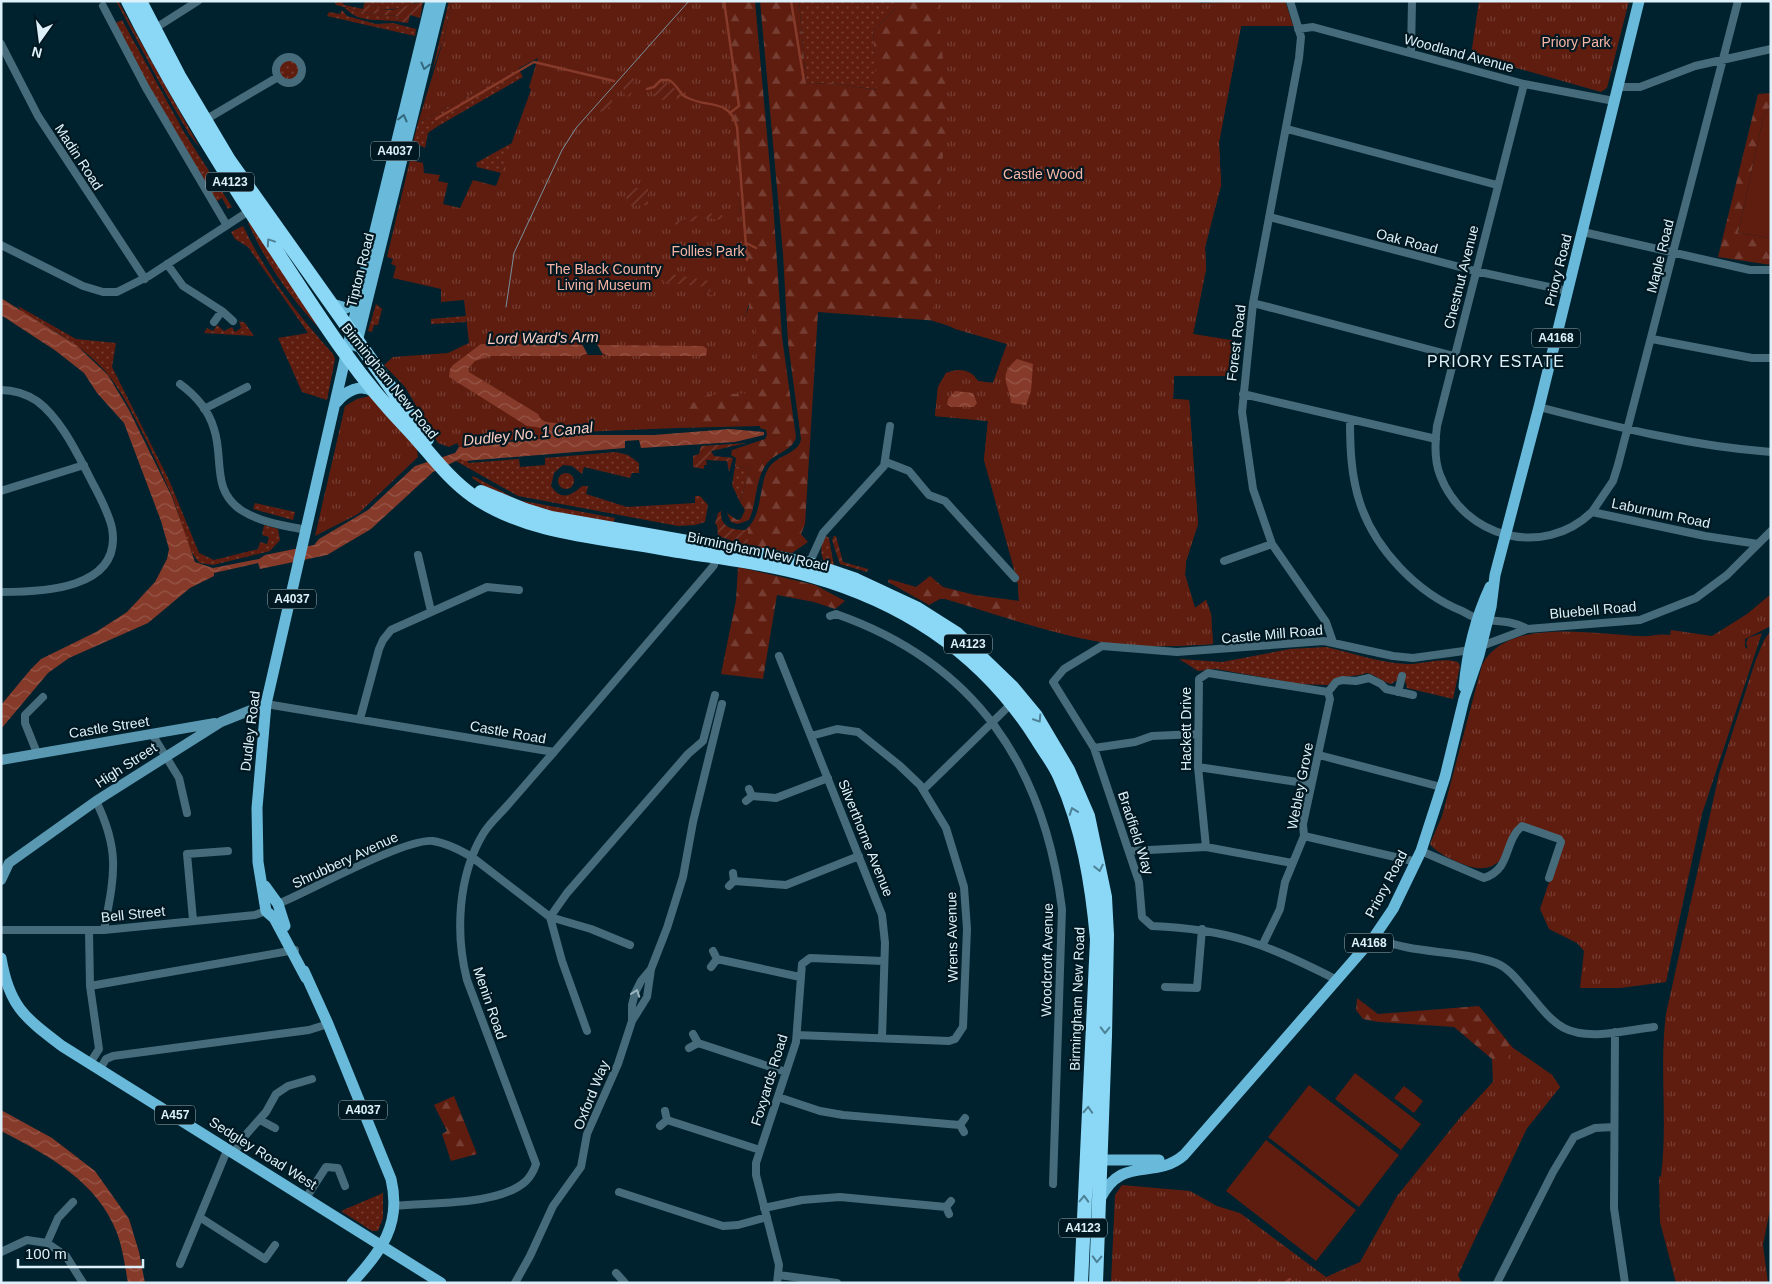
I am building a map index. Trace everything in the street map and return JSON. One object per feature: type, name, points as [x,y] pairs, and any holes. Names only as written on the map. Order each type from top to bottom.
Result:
[{"type":"highway","name":"Birmingham New Road","points":[[128,1],[200,123],[254,208],[352,348],[432,453]]},
{"type":"highway","name":"Birmingham New Road","points":[[140,1],[200,123]]},
{"type":"highway","name":"Birmingham New Road","points":[[254,208],[276,228],[332,304],[374,392],[390,412],[474,498],[516,518],[544,527],[715,557],[808,570]]},
{"type":"highway","points":[[276,228],[302,275],[410,431]]},
{"type":"highway","name":"Birmingham New Road","points":[[445,467],[486,495],[551,518],[808,570],[922,622],[979,666],[1036,716],[1074,784],[1088,816],[1105,897],[1107,936],[1096,1283]]},
{"type":"highway","name":"Birmingham New Road","points":[[1016,699],[1058,774],[1075,815],[1093,894],[1097,939],[1081,1283]]},
{"type":"main road","name":"Priory Road","points":[[1099,1200],[1114,1177],[1127,1172],[1169,1164],[1179,1159],[1374,937],[1393,909],[1419,856],[1441,787],[1464,699],[1583,232],[1639,1]]},
{"type":"main road","name":"Tipton Road","points":[[352,348],[359,302],[435,4]]},
{"type":"main road","name":"Tipton Road","points":[[336,403],[342,374],[352,348],[428,31]]},
{"type":"main road","points":[[332,304],[346,308],[359,302]]},
{"type":"main road","points":[[336,403],[345,393],[361,388],[374,392]]},
{"type":"main road","name":"A4037","points":[[306,535],[336,403]]},
{"type":"main road","name":"Dudley Road","points":[[306,535],[266,704],[257,808],[258,862],[272,908],[328,1024],[391,1179],[395,1206],[394,1219],[383,1246]]},
{"type":"main road","name":"Priory Road","points":[[1483,619],[1492,598],[1495,575]]},
{"type":"main road","name":"High Street","points":[[1,880],[5,863],[96,801],[221,722],[266,704]]},
{"type":"main road","name":"Castle Street","points":[[1,760],[221,722]]},
{"type":"main road","name":"Sedgley Road West","points":[[1,958],[3,980],[12,998],[24,1015],[62,1046],[442,1283]]},
{"type":"main road","name":"Priory Road","points":[[1086,1159],[1153,1161],[1170,1157],[1195,1141]]},
{"type":"main road","name":"A4037","points":[[352,1283],[383,1246]]},
{"type":"street","points":[[154,29],[198,1]]},
{"type":"street","name":"Forest Road","points":[[1290,1],[1301,37],[1299,58],[1253,303],[1243,394],[1244,437],[1254,489],[1272,544],[1326,622],[1333,642]]},
{"type":"street","points":[[1411,52],[1412,1]]},
{"type":"street","name":"Maple Road","points":[[1592,512],[1612,481],[1628,430],[1738,1]]},
{"type":"street","points":[[102,6],[146,88],[226,224]]},
{"type":"street","name":"Woodland Avenue","points":[[1298,29],[1314,27],[1524,84],[1614,101]]},
{"type":"street","name":"Madin Road","points":[[1,44],[38,116],[145,278]]},
{"type":"street","points":[[1617,87],[1640,86],[1695,66],[1771,49]]},
{"type":"street","points":[[200,123],[278,77]]},
{"type":"street","name":"Chestnut Avenue","points":[[1505,533],[1477,523],[1461,510],[1439,474],[1436,440],[1475,271],[1524,84]]},
{"type":"street","points":[[1287,129],[1497,185]]},
{"type":"street","points":[[1,245],[83,286],[104,292],[116,292],[128,288],[145,278],[226,224],[254,208]]},
{"type":"street","name":"Oak Road","points":[[1270,217],[1475,271],[1568,291]]},
{"type":"street","points":[[1583,232],[1750,270],[1771,270]]},
{"type":"street","points":[[167,264],[183,286],[234,321]]},
{"type":"street","points":[[1253,303],[1454,356]]},
{"type":"street","points":[[214,322],[222,311]]},
{"type":"street","points":[[1652,339],[1752,358],[1771,358]]},
{"type":"street","points":[[180,384],[190,392],[204,409],[215,431],[221,484],[228,500],[252,516],[306,535]]},
{"type":"street","points":[[204,409],[247,387]]},
{"type":"street","points":[[1,390],[20,392],[39,403],[52,416],[84,465],[106,510],[112,528],[112,549],[107,559],[87,578],[68,586],[43,592],[1,592]]},
{"type":"street","points":[[1243,394],[1436,440]]},
{"type":"street","points":[[1539,407],[1628,430],[1720,448],[1771,452]]},
{"type":"street","name":"Bluebell Road","points":[[1350,420],[1353,474],[1360,503],[1369,526],[1383,547],[1422,588],[1450,607],[1483,619],[1521,624],[1527,629],[1640,620],[1696,598],[1727,575],[1771,531]]},
{"type":"street","points":[[808,570],[823,533],[881,472],[886,462],[890,426]]},
{"type":"street","points":[[886,462],[909,471],[929,495],[945,501],[1015,578]]},
{"type":"street","points":[[1,491],[84,465]]},
{"type":"street","name":"Laburnum Road","points":[[1505,533],[1524,537],[1561,534],[1592,512],[1705,536],[1758,544]]},
{"type":"street","points":[[1224,561],[1272,544]]},
{"type":"street","points":[[418,555],[431,611]]},
{"type":"street","name":"Castle Road","points":[[266,704],[554,752],[710,570],[714,565],[715,557]]},
{"type":"street","points":[[360,719],[383,640],[391,630],[487,587],[519,590]]},
{"type":"street","name":"Woodcroft Avenue","points":[[830,616],[836,614],[862,623],[914,651],[965,692],[993,722],[1009,745],[1037,802],[1049,836],[1057,871],[1062,909],[1053,1184]]},
{"type":"street","name":"Castle Mill Road","points":[[1102,646],[1177,652],[1232,650],[1307,641],[1333,642],[1393,656],[1413,658],[1476,648],[1527,629]]},
{"type":"street","name":"Bradfield Way","points":[[1102,646],[1064,669],[1054,682],[1094,748],[1130,851],[1138,882],[1142,917],[1145,923],[1152,926],[1202,929],[1262,944],[1290,955],[1337,980]]},
{"type":"street","name":"Silverthorne Avenue","points":[[779,656],[882,915],[884,961],[882,1038]]},
{"type":"street","name":"Hackett Drive","points":[[1206,847],[1198,767],[1197,734],[1198,682],[1203,674],[1208,673],[1326,691]]},
{"type":"street","points":[[1398,692],[1402,676]]},
{"type":"street","points":[[1326,691],[1336,682],[1342,680],[1356,681],[1368,678],[1381,684],[1386,689],[1413,695]]},
{"type":"street","name":"Webley Grove","points":[[1262,944],[1280,909],[1292,864],[1304,836],[1303,824],[1330,699],[1326,691]]},
{"type":"street","points":[[550,917],[567,893],[688,754],[703,742],[715,695]]},
{"type":"street","points":[[36,753],[25,723],[25,715],[43,697]]},
{"type":"street","points":[[923,790],[1016,699]]},
{"type":"street","name":"Oxford Way","points":[[515,1283],[530,1256],[553,1206],[581,1166],[587,1134],[618,1064],[632,1021],[647,997],[651,968],[683,877],[693,822],[722,704]]},
{"type":"street","name":"Wrens Avenue","points":[[811,736],[838,728],[858,732],[899,764],[923,790],[946,828],[956,854],[964,886],[967,909],[963,1027],[955,1039],[949,1041],[882,1038]]},
{"type":"street","points":[[152,734],[179,778],[187,813]]},
{"type":"street","points":[[1094,748],[1135,742],[1152,736],[1197,734]]},
{"type":"street","name":"Menin Road","points":[[395,1206],[474,1199],[498,1194],[528,1180],[536,1164],[467,980],[463,965],[461,932],[463,890],[472,857],[484,832],[554,752]]},
{"type":"street","points":[[1319,755],[1441,787]]},
{"type":"street","points":[[1198,767],[1311,784]]},
{"type":"street","points":[[749,796],[776,798],[828,778]]},
{"type":"street","points":[[96,801],[108,829],[114,860],[114,875],[104,930]]},
{"type":"street","points":[[1304,836],[1419,856],[1484,878],[1495,874],[1501,868],[1516,832],[1522,826],[1559,839],[1561,842],[1549,878]]},
{"type":"street","name":"Shrubbery Avenue","points":[[272,908],[406,845],[432,841],[458,849],[472,857],[550,917]]},
{"type":"street","points":[[1130,851],[1206,847],[1292,864]]},
{"type":"street","points":[[193,920],[187,854],[228,851]]},
{"type":"street","points":[[732,880],[786,885],[859,856]]},
{"type":"street","name":"Bell Street","points":[[1,930],[104,930],[255,915],[272,908]]},
{"type":"street","points":[[550,917],[591,929],[630,945]]},
{"type":"street","points":[[550,917],[562,961],[588,1031]]},
{"type":"street","points":[[1165,987],[1197,988],[1202,929]]},
{"type":"street","points":[[89,931],[90,986],[99,1049],[95,1066]]},
{"type":"street","points":[[1374,937],[1390,945],[1473,956],[1499,964],[1510,972],[1548,1017],[1564,1028],[1580,1034],[1654,1027]]},
{"type":"street","points":[[90,986],[293,950]]},
{"type":"street","points":[[712,951],[717,959],[800,977]]},
{"type":"street","name":"Foxyards Road","points":[[778,1279],[779,1264],[756,1174],[756,1163],[797,1035],[802,964],[810,958],[884,961]]},
{"type":"street","points":[[711,967],[717,959]]},
{"type":"street","name":"Oxford Way","points":[[632,1021],[632,1005],[635,993],[651,968]]},
{"type":"street","points":[[95,1066],[114,1056],[309,1030],[328,1024]]},
{"type":"street","points":[[1614,1032],[1614,1208],[1624,1283]]},
{"type":"street","points":[[693,1034],[698,1043],[786,1072]]},
{"type":"street","points":[[797,1035],[882,1038]]},
{"type":"street","points":[[689,1048],[698,1043]]},
{"type":"street","points":[[180,1264],[231,1150],[260,1120],[281,1089],[312,1079]]},
{"type":"street","points":[[778,1097],[820,1111],[843,1115],[963,1125]]},
{"type":"street","points":[[665,1111],[668,1120]]},
{"type":"street","points":[[260,1120],[275,1128]]},
{"type":"street","points":[[668,1120],[760,1150]]},
{"type":"street","points":[[660,1126],[668,1120]]},
{"type":"street","points":[[1497,1283],[1553,1172],[1574,1137],[1594,1128],[1614,1127]]},
{"type":"street","points":[[306,1198],[326,1167],[338,1168],[345,1186]]},
{"type":"street","points":[[620,1192],[723,1226],[738,1225],[767,1217]]},
{"type":"street","points":[[626,1204],[629,1195]]},
{"type":"street","points":[[764,1208],[802,1200],[840,1197],[949,1207]]},
{"type":"street","points":[[47,1242],[58,1218],[73,1202]]},
{"type":"street","points":[[201,1218],[265,1259],[275,1244]]},
{"type":"street","points":[[1,1252],[27,1240],[47,1242],[66,1256],[83,1283]]},
{"type":"street","points":[[616,1273],[626,1283]]},
{"type":"street","points":[[778,1279],[837,1283]]},
{"type":"green space","points":[[116,1],[118,1],[200,148],[189,134],[158,80]]},
{"type":"green space","points":[[334,1],[342,1],[344,5],[363,9],[364,4],[378,7],[378,9],[392,10],[423,1],[420,18],[410,15],[408,23],[401,22],[396,16],[368,13],[336,5]]},
{"type":"green space","points":[[365,1],[418,1],[398,8],[377,9],[378,7],[364,4]]},
{"type":"green space","points":[[449,1],[452,1],[444,38],[432,72]]},
{"type":"green space","name":"The Black Country Living Museum","points":[[452,1],[721,1],[731,69],[730,107],[750,301],[745,316],[756,326],[757,393],[708,395],[686,406],[686,423],[678,423],[678,428],[579,432],[578,436],[487,442],[459,447],[457,443],[449,447],[438,443],[405,387],[384,365],[393,357],[448,353],[469,343],[464,300],[441,302],[441,289],[393,278],[396,266],[391,264],[393,259],[387,257],[410,160],[423,163],[424,173],[440,175],[438,181],[448,183],[443,204],[460,208],[473,180],[496,186],[531,90],[529,87],[538,58],[418,123],[444,38]]},
{"type":"green space","points":[[721,1],[755,1],[773,202],[782,337],[796,437],[791,446],[765,466],[759,479],[749,520],[738,524],[731,522],[727,513],[737,520],[741,519],[745,510],[740,502],[750,469],[735,466],[736,458],[731,455],[732,450],[765,439],[767,435],[766,430],[760,428],[760,426],[678,428],[678,423],[686,423],[668,405],[745,316],[749,307],[740,204],[725,112],[727,54]]},
{"type":"green space","name":"Castle Wood","points":[[760,1],[799,1],[806,84],[831,83],[877,90],[873,31],[896,8],[896,1],[1199,1],[1199,3],[1285,1],[1293,26],[1241,26],[1219,142],[1221,185],[1205,247],[1206,269],[1193,334],[1209,337],[1174,376],[1173,399],[1189,400],[1198,524],[1186,561],[1185,575],[1195,608],[1206,600],[1211,614],[1213,644],[1138,646],[1114,644],[1071,636],[945,599],[940,599],[929,605],[888,582],[889,579],[916,587],[930,576],[943,587],[975,595],[1019,601],[1018,584],[1010,548],[984,460],[988,421],[935,416],[938,387],[946,373],[955,370],[964,371],[972,374],[978,381],[993,383],[1007,344],[955,329],[939,321],[818,312],[805,524],[801,534],[808,542],[792,553],[748,546],[748,530],[745,530],[755,518],[768,469],[776,461],[796,448],[801,439],[788,343],[783,254]]},
{"type":"green space","points":[[799,1],[896,1],[896,8],[873,31],[878,90],[831,83],[806,84]]},
{"type":"green space","name":"Castle Wood","points":[[937,1],[1199,1],[1199,3],[1285,1],[1293,26],[1241,26],[1219,142],[1221,185],[1205,247],[1206,269],[1193,334],[1243,342],[1235,376],[1174,376],[1173,399],[1189,400],[1198,524],[1186,561],[1185,575],[1195,608],[1206,600],[1211,614],[1213,644],[1153,646],[1104,642],[1013,620],[1019,602],[1018,584],[984,460],[988,421],[935,416],[938,387],[946,373],[955,370],[964,371],[972,374],[978,381],[993,383],[1007,344],[933,321],[936,222],[948,108]]},
{"type":"green space","name":"Priory Park","points":[[1479,1],[1629,1],[1607,88],[1601,92],[1471,55]]},
{"type":"green space","points":[[344,7],[368,13],[396,16],[401,22],[364,19],[350,13]]},
{"type":"green space","points":[[342,10],[347,16],[376,24],[393,23],[416,29],[415,36],[327,16],[329,12],[340,14]]},
{"type":"green space","points":[[122,20],[184,132],[232,207],[228,209],[222,198],[216,202],[162,111],[115,23]]},
{"type":"green space","points":[[289,60],[296,63],[299,70],[296,77],[289,80],[282,77],[279,70],[282,63]]},
{"type":"green space","points":[[518,68],[523,77],[428,133],[425,148],[413,142],[418,123]]},
{"type":"green space","points":[[632,69],[634,80],[631,95],[625,98],[623,85],[619,86],[615,95],[611,97],[613,105],[601,112],[597,109]]},
{"type":"green space","points":[[666,83],[677,90],[683,98],[676,103],[677,96],[658,101],[653,91]]},
{"type":"green space","points":[[1771,93],[1771,104],[1763,119],[1738,233],[1771,238],[1771,265],[1718,257],[1758,94]]},
{"type":"green space","points":[[1771,104],[1771,238],[1738,233],[1763,119]]},
{"type":"green space","points":[[512,143],[501,173],[477,167],[476,163]]},
{"type":"green space","points":[[626,188],[648,188],[648,205],[627,206]]},
{"type":"green space","points":[[708,213],[725,217],[721,220],[708,218],[672,225],[672,223]]},
{"type":"green space","points":[[251,222],[321,330],[310,319],[271,266],[248,223]]},
{"type":"green space","points":[[243,226],[272,277],[307,324],[333,354],[335,359],[327,400],[302,392],[278,338],[308,333],[248,247],[235,239],[231,232]]},
{"type":"green space","points":[[665,273],[710,281],[710,289],[714,295],[710,295],[707,287],[663,282]]},
{"type":"green space","points":[[376,304],[382,309],[378,325],[374,325],[372,332],[368,331]]},
{"type":"green space","points":[[18,306],[76,339],[116,343],[112,367],[169,480],[199,553],[214,560],[258,549],[260,542],[267,544],[269,537],[262,535],[264,525],[278,529],[280,540],[270,551],[213,565],[200,563],[190,549],[172,496],[151,449],[115,384],[106,372],[87,354],[22,312]]},
{"type":"green space","points":[[466,316],[466,322],[431,324],[431,319]]},
{"type":"green space","points":[[239,321],[245,323],[254,336],[204,333],[207,328],[213,331],[217,325],[224,331],[232,327],[235,332],[241,328]]},
{"type":"green space","points":[[373,395],[416,443],[418,457],[358,514],[315,536],[345,406],[357,399]]},
{"type":"green space","points":[[747,443],[711,451],[714,456],[733,458],[729,472],[727,461],[706,460],[707,465],[704,465],[704,469],[693,467],[693,456],[699,454],[701,446]]},
{"type":"green space","points":[[616,452],[628,455],[639,463],[639,473],[632,473],[630,478],[584,467],[582,474],[572,466],[563,465],[554,473],[551,486],[559,494],[566,495],[582,486],[588,486],[586,494],[627,507],[695,503],[695,496],[700,496],[708,505],[705,522],[695,525],[678,526],[518,496],[456,461],[460,459],[468,460],[468,463],[519,459],[520,467],[545,465],[545,458]]},
{"type":"green space","points":[[735,466],[750,469],[740,502],[732,485]]},
{"type":"green space","points":[[566,473],[574,481],[566,489],[558,481]]},
{"type":"green space","points":[[473,476],[518,500],[615,518],[613,524],[549,513],[484,486],[472,478]]},
{"type":"green space","points":[[255,503],[295,512],[293,520],[253,509]]},
{"type":"green space","points":[[721,511],[721,517],[725,525],[733,529],[748,530],[748,546],[718,536],[717,525],[715,524],[718,513]]},
{"type":"green space","points":[[826,536],[829,538],[834,566],[824,562],[821,551]]},
{"type":"green space","points":[[836,536],[843,562],[868,569],[867,572],[840,564],[832,540]]},
{"type":"green space","points":[[738,567],[815,585],[845,601],[835,609],[814,602],[777,595],[763,679],[721,674],[736,600]]},
{"type":"green space","points":[[1771,594],[1771,626],[1745,639],[1745,647],[1748,649],[1746,643],[1748,638],[1762,633],[1702,814],[1666,982],[1620,988],[1580,988],[1584,951],[1577,943],[1549,929],[1540,909],[1562,843],[1524,825],[1500,861],[1484,868],[1460,863],[1440,853],[1430,844],[1442,816],[1482,665],[1494,650],[1511,640],[1531,634],[1577,632],[1644,636],[1670,635],[1671,630],[1712,636],[1747,614]]},
{"type":"green space","points":[[1771,630],[1771,1204],[1763,1245],[1768,1283],[1676,1283],[1660,1222],[1659,1177],[1661,1176],[1664,1136],[1663,1054],[1666,1014],[1719,774],[1755,662],[1764,640]]},
{"type":"green space","points":[[1326,647],[1397,663],[1413,664],[1446,660],[1458,662],[1460,666],[1453,699],[1407,688],[1404,676],[1391,684],[1367,673],[1337,679],[1328,685],[1299,684],[1216,669],[1198,671],[1179,659],[1222,662],[1290,649]]},
{"type":"green space","points":[[1357,998],[1378,1014],[1479,1006],[1513,1048],[1552,1075],[1560,1087],[1527,1128],[1459,1119],[1493,1082],[1492,1059],[1454,1027],[1379,1022],[1363,1019],[1356,1010]]},
{"type":"green space","points":[[1513,1048],[1552,1075],[1560,1087],[1527,1128],[1458,1275],[1462,1283],[1111,1283],[1115,1195],[1122,1185],[1190,1191],[1217,1206],[1240,1213],[1326,1277],[1360,1262],[1397,1196],[1459,1119],[1493,1082]]},
{"type":"green space","points":[[1355,1073],[1421,1124],[1401,1150],[1335,1099]]},
{"type":"green space","points":[[1309,1085],[1399,1155],[1359,1207],[1268,1137]]},
{"type":"green space","points":[[1404,1086],[1423,1101],[1414,1113],[1394,1098]]},
{"type":"green space","points":[[454,1096],[477,1154],[451,1161],[442,1134],[447,1131],[434,1105]]},
{"type":"green space","points":[[1266,1140],[1356,1210],[1316,1261],[1226,1191]]},
{"type":"green space","points":[[383,1193],[383,1218],[378,1231],[372,1231],[341,1211]]},
{"type":"water","points":[[1,298],[76,345],[108,375],[129,410],[172,497],[195,562],[213,568],[314,545],[319,539],[368,510],[415,466],[455,453],[459,447],[547,438],[542,429],[527,426],[449,377],[450,369],[453,365],[481,344],[703,346],[707,349],[706,356],[609,356],[603,353],[595,353],[580,356],[491,356],[475,361],[468,369],[469,372],[538,414],[542,420],[561,425],[569,435],[654,435],[730,429],[764,432],[764,435],[735,442],[641,448],[639,440],[625,441],[625,448],[465,461],[460,459],[433,472],[371,529],[327,555],[260,569],[258,563],[214,573],[214,576],[190,588],[148,623],[69,658],[48,673],[1,729],[1,705],[31,669],[41,659],[96,632],[127,612],[155,582],[167,559],[169,549],[161,521],[124,423],[97,393],[84,373],[56,351],[1,315]]},
{"type":"water","points":[[1017,359],[1033,364],[1031,391],[1026,405],[1011,403],[1006,381],[1007,371]]},
{"type":"water","points":[[955,391],[973,393],[977,403],[974,407],[951,407],[947,404],[948,399]]},
{"type":"water","points":[[1,1110],[52,1138],[95,1171],[129,1219],[139,1252],[145,1283],[128,1283],[117,1233],[97,1199],[70,1172],[53,1160],[1,1131]]},
{"type":"pier","points":[[582,344],[597,344],[603,355],[588,355]]},
{"type":"waterway","points":[[724,1],[739,106],[731,112]]},
{"type":"waterway","points":[[791,1],[804,81]]},
{"type":"waterway","points":[[436,119],[534,62],[614,81]]},
{"type":"waterway","points":[[647,89],[654,87],[661,80],[669,80],[686,97],[694,101],[723,107],[729,111],[737,127],[747,260]]},
{"type":"waterway","points":[[746,243],[756,248]]},
{"type":"waterway","points":[[1285,1283],[1290,1279]]},
{"type":"tram line","points":[[506,307],[514,253],[562,150],[576,128],[689,1]]},
{"type":"district","name":"PRIORY ESTATE","points":[[1496,361]]},
{"type":"park label","name":"Follies Park","points":[[708,251]]},
{"type":"water label","name":"Lord Ward's Arm","points":[[543,338]]},
{"type":"water label","name":"Dudley No. 1 Canal","points":[[528,434]]}]
